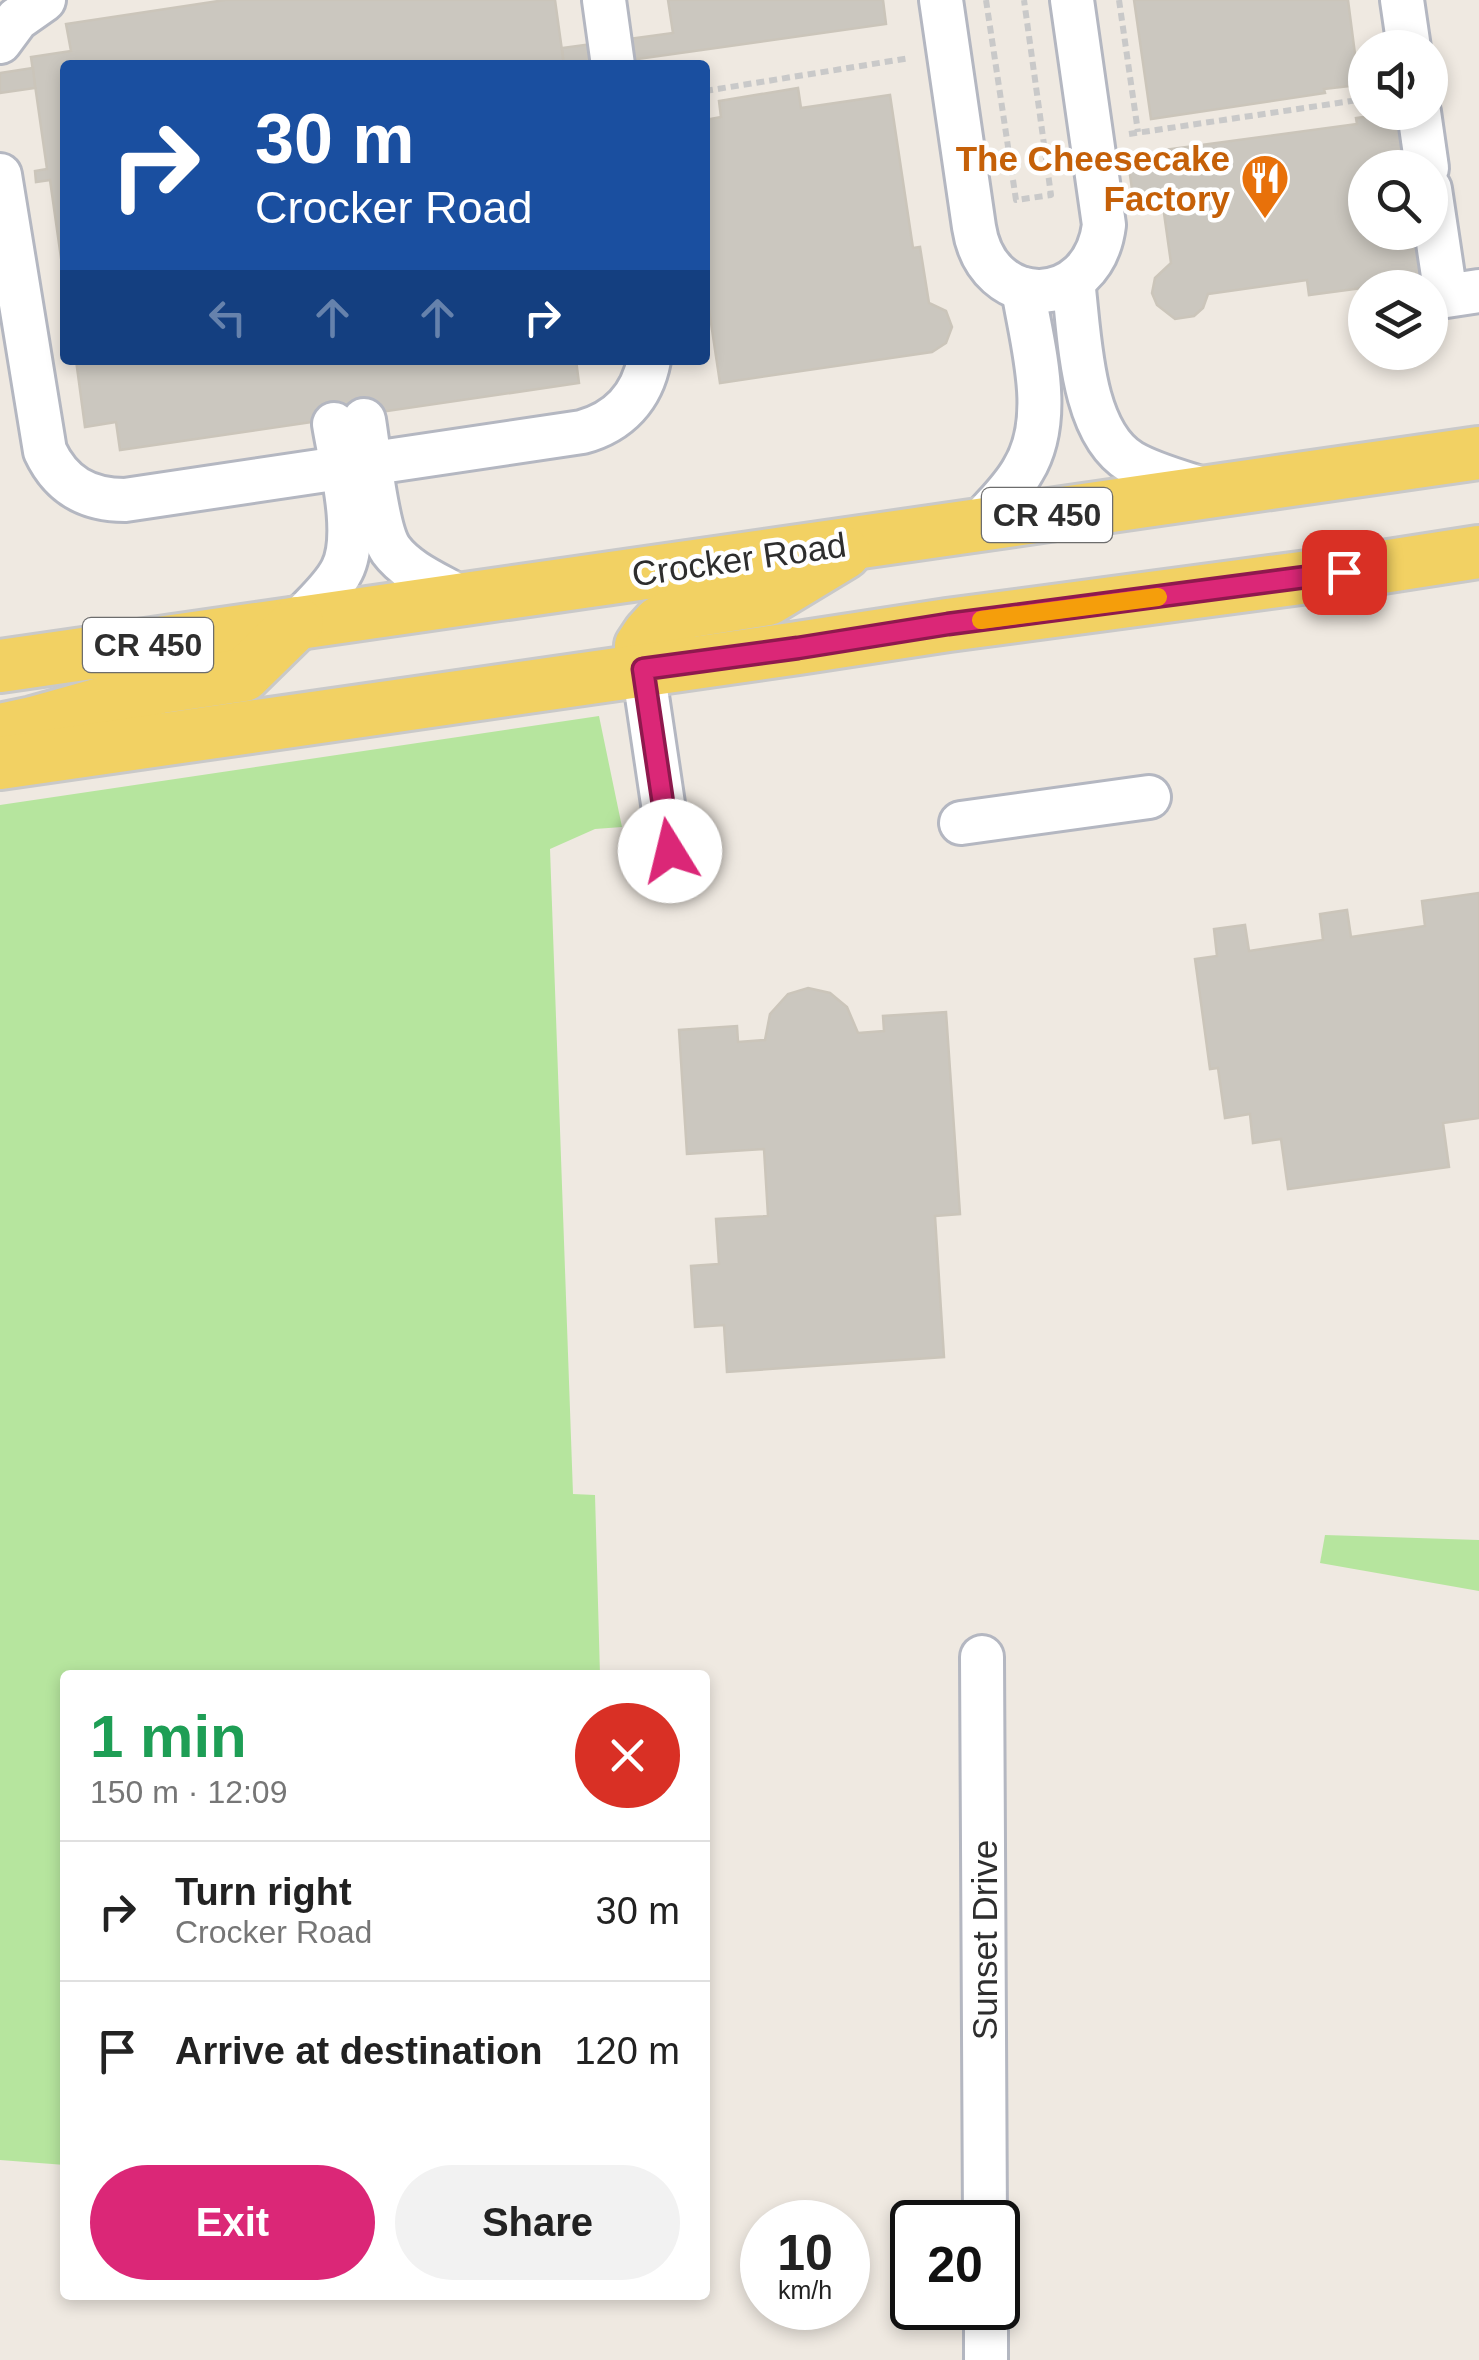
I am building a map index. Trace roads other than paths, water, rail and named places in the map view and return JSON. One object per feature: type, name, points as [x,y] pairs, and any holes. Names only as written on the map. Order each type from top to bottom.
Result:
[{"type":"main road","name":"Crocker Road","points":[[0,666],[1479,453]]},
{"type":"main road","points":[[1311,576],[1354,536],[1447,523],[1479,514]]},
{"type":"main road","points":[[643,669],[642,646],[659,623],[692,610],[768,599],[864,541]]},
{"type":"main road","points":[[0,763],[948,624],[1479,552]]},
{"type":"main road","points":[[0,730],[160,687],[244,675],[296,623]]},
{"type":"street","points":[[0,42],[17,19],[44,0]]},
{"type":"street","points":[[604,0],[612,60]]},
{"type":"street","points":[[941,0],[975,238],[986,263],[1005,282],[1040,291],[1073,281],[1090,266],[1104,225],[1072,0]]},
{"type":"street","points":[[1402,0],[1406,30]]},
{"type":"street","points":[[0,175],[41,434],[51,464],[66,483],[86,494],[125,500],[600,428],[632,401],[647,365]]},
{"type":"street","points":[[1439,250],[1446,296],[1479,292]]},
{"type":"street","points":[[1073,281],[1090,404],[1110,442],[1130,462],[1212,492]]},
{"type":"street","points":[[979,524],[1024,468],[1038,430],[1039,396],[1023,288]]},
{"type":"street","points":[[349,422],[356,465],[392,552],[408,566],[463,598]]},
{"type":"street","points":[[296,623],[335,580],[346,558],[356,465]]},
{"type":"street","points":[[643,669],[670,851]]},
{"type":"street","points":[[961,823],[1149,797]]},
{"type":"street","name":"Sunset Drive","points":[[982,1657],[985,2200]]},
{"type":"street","points":[[986,2330],[986,2360]]},
{"type":"place","name":"The Cheesecake Factory","points":[[1265,220]]}]
